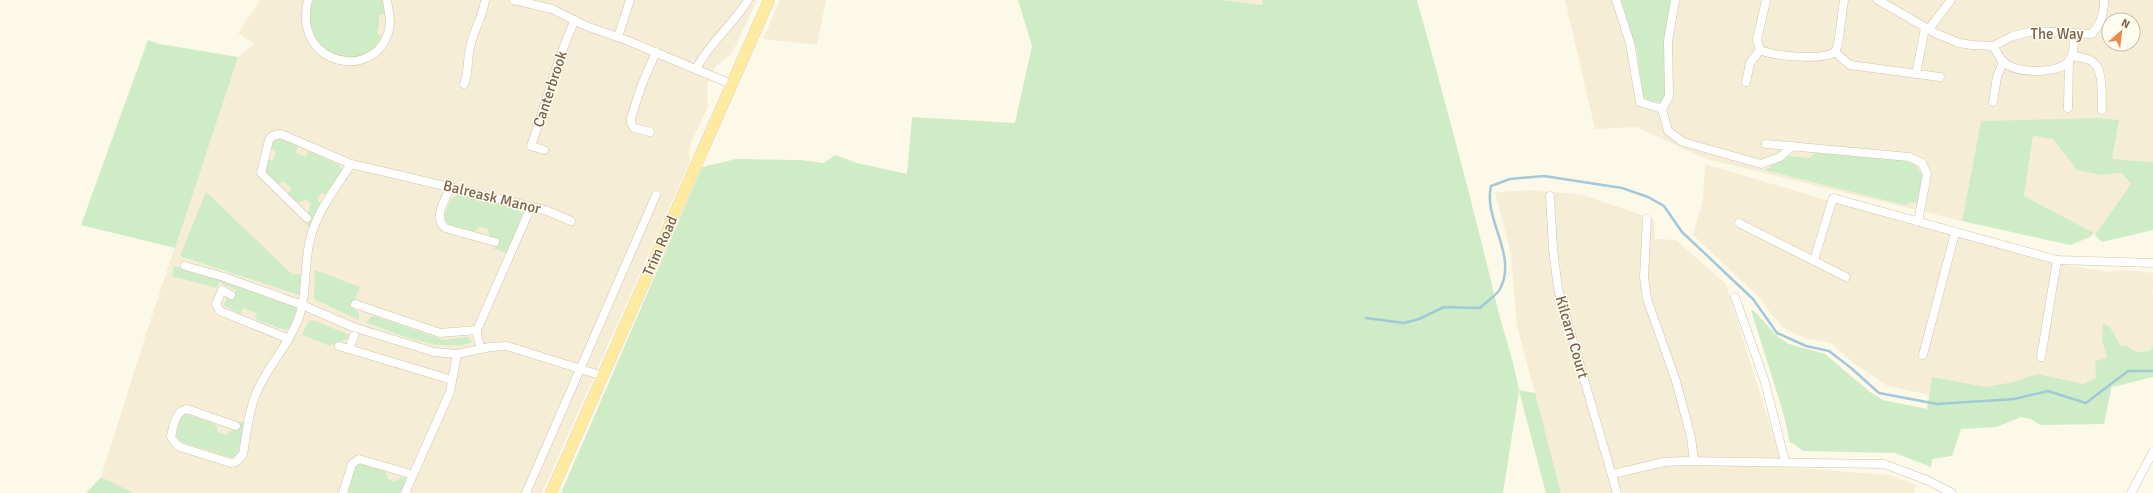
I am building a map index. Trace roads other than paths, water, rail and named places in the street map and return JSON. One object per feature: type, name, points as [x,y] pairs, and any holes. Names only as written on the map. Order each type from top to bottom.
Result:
[{"type":"main road","name":"Trim Road","points":[[551,493],[731,84],[770,0]]},
{"type":"street","points":[[308,0],[306,27],[314,44],[330,57],[352,61],[362,61],[370,57],[384,40],[390,23],[387,0]]},
{"type":"street","points":[[464,84],[468,72],[470,47],[481,20],[485,0]]},
{"type":"street","points":[[514,0],[537,2],[575,20],[731,84]]},
{"type":"street","points":[[618,37],[630,0]]},
{"type":"street","points":[[696,69],[707,50],[729,28],[748,0]]},
{"type":"street","points":[[1616,0],[1630,43],[1640,102],[1662,109]]},
{"type":"street","points":[[1675,0],[1668,40],[1669,96],[1662,109],[1668,130],[1683,142],[1761,164],[1780,157],[1792,146]]},
{"type":"street","points":[[1760,50],[1757,40],[1766,0]]},
{"type":"street","points":[[1760,50],[1778,54],[1816,56],[1830,55],[1835,52],[1838,45],[1844,0]]},
{"type":"street","name":"The Way","points":[[1878,0],[1927,28],[1959,43],[1993,46],[2013,36],[2033,31],[2092,34],[2100,24],[2104,11],[2104,0]]},
{"type":"street","points":[[1916,74],[1927,28],[1951,0]]},
{"type":"street","name":"Canterbrook","points":[[544,150],[531,146],[548,99],[560,54],[575,20]]},
{"type":"street","points":[[2068,108],[2070,58],[2074,45],[2073,34]]},
{"type":"street","points":[[1993,46],[2003,62],[2017,69],[2028,71],[2055,69],[2070,58],[2087,59],[2095,64],[2100,75],[2102,110]]},
{"type":"street","points":[[1746,82],[1750,63],[1760,50]]},
{"type":"street","points":[[650,132],[634,128],[631,123],[631,118],[642,84],[656,52]]},
{"type":"street","points":[[1835,52],[1850,65],[1940,77]]},
{"type":"street","points":[[1993,102],[1997,77],[2003,62]]},
{"type":"street","name":"Balreask Manor","points":[[307,218],[261,173],[267,147],[272,136],[281,134],[351,164],[545,210],[571,221]]},
{"type":"street","points":[[1766,144],[1909,157],[1922,163],[1927,174],[1918,222]]},
{"type":"street","points":[[236,426],[187,409],[182,410],[179,413],[172,436],[176,444],[180,447],[231,463],[240,459],[243,454],[256,393],[271,365],[289,339],[298,319],[302,305],[311,236],[324,207],[351,164]]},
{"type":"street","points":[[451,187],[439,215],[441,224],[445,228],[495,242]]},
{"type":"street","points":[[526,493],[656,195]]},
{"type":"street","name":"Kilcarn Court","points":[[1550,196],[1553,249],[1558,289],[1613,474],[1617,493]]},
{"type":"street","points":[[1814,260],[1833,198],[1955,233],[2058,260],[2153,263]]},
{"type":"street","points":[[481,349],[477,330],[531,207]]},
{"type":"street","points":[[1647,219],[1644,277],[1647,299],[1676,381],[1691,437],[1694,461]]},
{"type":"street","points":[[1740,223],[1846,277]]},
{"type":"street","points":[[1923,355],[1955,233]]},
{"type":"street","points":[[2041,357],[2058,260]]},
{"type":"street","points":[[185,266],[224,277],[302,305],[335,320],[434,352],[457,354],[507,346],[603,376]]},
{"type":"street","points":[[231,295],[222,290],[216,304],[220,311],[289,339]]},
{"type":"street","points":[[1735,297],[1764,380],[1785,461]]},
{"type":"street","points":[[356,304],[440,333],[477,330]]},
{"type":"street","points":[[349,349],[354,336]]},
{"type":"street","points":[[339,346],[452,380]]},
{"type":"street","points":[[405,493],[450,392],[457,354]]},
{"type":"street","points":[[2132,493],[2153,452]]},
{"type":"street","points":[[343,493],[352,464],[359,459],[406,473]]},
{"type":"street","points":[[1613,474],[1664,462],[1694,461],[1756,463],[1785,461],[1801,464],[1884,464],[1929,481],[1952,493]]},
{"type":"waterway","points":[[1366,318],[1404,323],[1419,319],[1444,307],[1480,308],[1498,292],[1504,276],[1505,263],[1503,250],[1492,212],[1490,199],[1491,186],[1510,179],[1544,176],[1622,188],[1648,197],[1664,206],[1682,232],[1753,299],[1777,333],[1806,346],[1829,351],[1879,393],[1937,404],[2014,399],[2048,391],[2086,403],[2128,371],[2153,371]]}]
